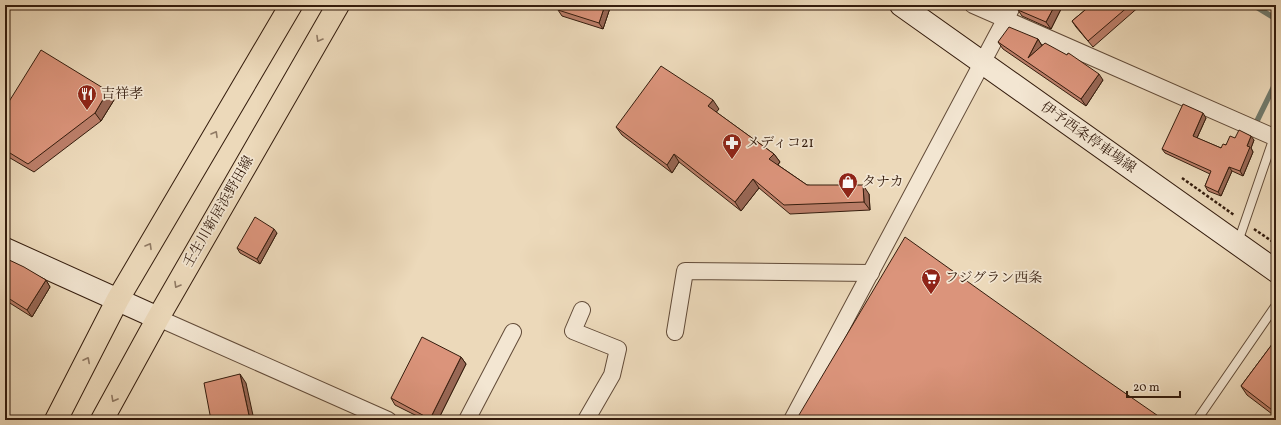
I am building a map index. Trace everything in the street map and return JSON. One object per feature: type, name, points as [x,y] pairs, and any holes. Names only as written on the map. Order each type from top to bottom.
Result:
[{"type":"main road","points":[[56,420],[118,299],[291,5]]},
{"type":"main road","name":"壬生川新居浜野田線","points":[[102,420],[158,318],[338,5]]},
{"type":"main road","name":"伊予西条停車場線","points":[[901,5],[1276,271]]},
{"type":"main road","points":[[5,249],[158,318]]},
{"type":"street","points":[[973,5],[1010,12],[1275,138]]},
{"type":"street","points":[[792,420],[1010,12]]},
{"type":"street","points":[[675,332],[685,272],[871,273]]},
{"type":"street","points":[[582,310],[573,330],[618,349],[612,375],[586,420]]},
{"type":"street","points":[[158,318],[388,420]]},
{"type":"street","points":[[467,420],[513,332]]},
{"type":"lane","points":[[1238,244],[1275,138]]},
{"type":"lane","points":[[1197,420],[1276,305]]},
{"type":"building","points":[[560,5],[605,5],[599,23],[558,10]]},
{"type":"building","points":[[1020,5],[1055,5],[1046,22],[1018,10]]},
{"type":"building","points":[[1091,5],[1130,5],[1088,41],[1072,21]]},
{"type":"building","points":[[1009,27],[1038,39],[1028,58],[1045,43],[1067,55],[1068,53],[1070,54],[1099,74],[1081,99],[998,42]]},
{"type":"building","points":[[41,50],[108,91],[95,113],[28,164],[5,150],[5,108]]},
{"type":"building","points":[[661,66],[713,100],[708,106],[774,154],[769,159],[807,185],[863,185],[864,202],[784,205],[753,179],[735,202],[674,154],[667,165],[616,127]]},
{"type":"building","points":[[1183,104],[1203,113],[1193,136],[1221,148],[1223,144],[1226,145],[1230,136],[1235,138],[1239,130],[1251,136],[1247,146],[1250,147],[1240,171],[1229,167],[1218,192],[1205,186],[1211,171],[1162,149]]},
{"type":"building","points":[[255,217],[274,229],[257,259],[237,248]]},
{"type":"building","name":"フジグラン西条","points":[[905,237],[1096,373],[1164,420],[796,420]]},
{"type":"building","points":[[5,258],[46,280],[27,310],[5,296]]},
{"type":"building","points":[[422,337],[461,357],[430,419],[391,398]]},
{"type":"building","points":[[1276,339],[1276,413],[1241,386]]},
{"type":"building","points":[[240,374],[250,420],[211,420],[204,383]]},
{"type":"waterway","points":[[1253,5],[1276,19]]},
{"type":"waterway","points":[[1256,123],[1276,82]]},
{"type":"place","name":"吉祥孝","points":[[87,111]]},
{"type":"place","name":"メディコ21","points":[[732,160]]},
{"type":"place","name":"タナカ","points":[[848,199]]},
{"type":"place","name":"フジグラン西条","points":[[931,295]]}]
